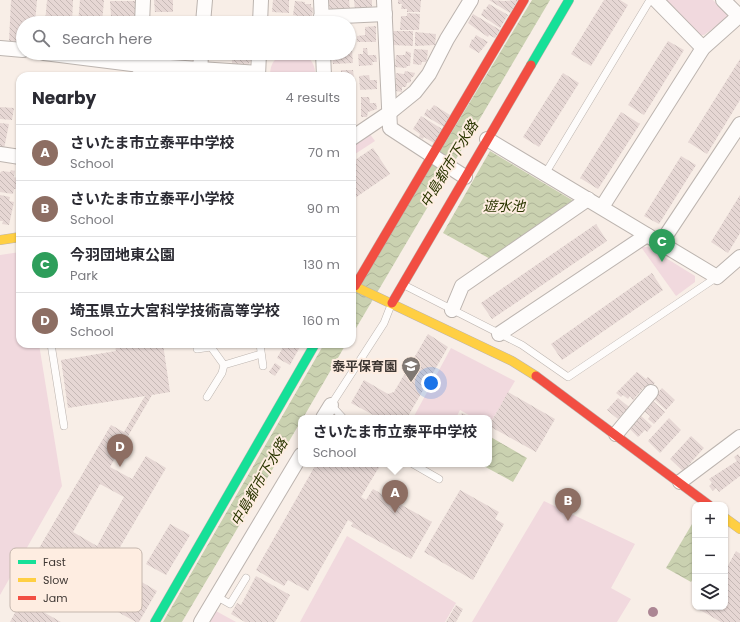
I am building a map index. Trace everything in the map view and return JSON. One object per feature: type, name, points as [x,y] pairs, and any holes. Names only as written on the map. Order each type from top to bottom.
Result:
[{"type":"street","points":[[142,16],[143,0]]},
{"type":"street","points":[[204,16],[205,0]]},
{"type":"street","points":[[260,16],[261,0]]},
{"type":"street","points":[[321,0],[322,16]]},
{"type":"street","points":[[384,0],[390,128],[461,174]]},
{"type":"street","points":[[356,135],[389,113],[414,92],[429,74],[447,39],[471,0]]},
{"type":"street","points":[[356,283],[436,159],[524,0]]},
{"type":"street","points":[[392,303],[461,174],[487,139],[570,0]]},
{"type":"street","points":[[656,0],[703,48]]},
{"type":"street","points":[[602,207],[703,48],[740,16],[723,0]]},
{"type":"street","points":[[356,17],[385,14]]},
{"type":"street","points":[[0,48],[16,49]]},
{"type":"street","points":[[100,60],[200,72],[201,60]]},
{"type":"street","points":[[258,72],[259,60]]},
{"type":"street","points":[[323,60],[324,72]]},
{"type":"street","points":[[661,243],[740,124]]},
{"type":"street","points":[[487,139],[717,277],[740,257]]},
{"type":"street","points":[[0,154],[16,156]]},
{"type":"street","points":[[452,310],[462,286],[588,199]]},
{"type":"street","points":[[499,334],[647,235]]},
{"type":"street","points":[[0,240],[16,238]]},
{"type":"street","points":[[356,287],[512,361],[549,384],[705,502]]},
{"type":"street","points":[[155,622],[313,348]]},
{"type":"street","points":[[616,434],[651,392]]},
{"type":"street","points":[[325,415],[331,405]]},
{"type":"street","points":[[680,482],[740,437]]},
{"type":"street","points":[[201,622],[298,460]]},
{"type":"street","points":[[728,520],[740,529]]},
{"type":"lane","points":[[545,174],[650,0]]},
{"type":"lane","points":[[402,284],[522,345],[568,377],[717,277]]},
{"type":"lane","points":[[341,415],[331,405],[384,323],[392,303]]},
{"type":"lane","points":[[52,348],[64,426]]},
{"type":"lane","points":[[196,349],[201,348]]},
{"type":"lane","points":[[207,396],[222,373],[224,365],[212,348]]},
{"type":"lane","points":[[260,348],[262,366]]},
{"type":"lane","points":[[224,365],[261,354]]},
{"type":"lane","points":[[418,467],[439,479]]},
{"type":"lane","points":[[216,596],[230,604],[246,578]]},
{"type":"shaded area","points":[[663,0],[713,0],[727,14],[727,18],[704,35],[698,35]]},
{"type":"shaded area","points":[[274,60],[310,60],[315,72],[271,72]]},
{"type":"shaded area","points":[[369,133],[375,141],[356,153],[356,142]]},
{"type":"shaded area","points":[[641,247],[648,247],[695,276],[695,282],[676,296]]},
{"type":"shaded area","points":[[16,253],[16,348],[40,348],[62,486],[27,548],[10,548],[10,577],[0,595],[0,255]]},
{"type":"shaded area","points":[[451,348],[515,381],[492,420],[492,415],[469,415],[460,410],[458,415],[415,415]]},
{"type":"shaded area","points":[[544,501],[635,544],[611,588],[631,599],[617,622],[472,622]]},
{"type":"shaded area","points":[[347,536],[456,603],[445,622],[300,622]]},
{"type":"shaded area","points":[[216,611],[236,622],[209,622]]},
{"type":"water","name":"中島都市下水路","points":[[532,0],[550,0],[356,328],[356,289]]},
{"type":"water","name":"遊水池","points":[[490,151],[572,200],[569,211],[494,261],[443,233]]},
{"type":"water","name":"中島都市下水路","points":[[322,348],[344,348],[305,415],[298,415],[298,426],[182,622],[163,622]]},
{"type":"water","points":[[492,438],[527,458],[513,482],[486,467],[492,467]]},
{"type":"water","points":[[692,524],[691,582],[666,568]]},
{"type":"building","points":[[11,0],[37,0],[36,16],[16,16],[16,42],[9,41]]},
{"type":"building","points":[[47,0],[73,0],[72,16],[46,16]]},
{"type":"building","points":[[80,0],[104,0],[103,16],[79,16]]},
{"type":"building","points":[[154,0],[173,0],[173,12],[155,12]]},
{"type":"building","points":[[273,0],[289,0],[289,13],[272,12]]},
{"type":"building","points":[[328,0],[349,0],[350,10],[330,10]]},
{"type":"building","points":[[354,0],[372,0],[372,8],[355,9]]},
{"type":"building","points":[[398,0],[421,0],[420,12],[407,12],[407,9],[401,9],[402,4],[398,4]]},
{"type":"building","points":[[489,0],[505,1],[518,0],[510,13]]},
{"type":"building","points":[[604,0],[620,0],[628,5],[591,66],[571,54]]},
{"type":"building","points":[[110,1],[136,1],[137,16],[111,16]]},
{"type":"building","points":[[295,1],[311,4],[311,7],[313,8],[312,16],[293,15]]},
{"type":"building","points":[[489,4],[508,15],[500,28],[481,15],[484,9],[488,10],[486,8]]},
{"type":"building","points":[[407,13],[420,14],[419,30],[400,30],[401,16],[407,16]]},
{"type":"building","points":[[473,14],[500,30],[495,38],[489,35],[488,37],[468,23]]},
{"type":"building","points":[[376,26],[376,42],[357,42],[357,36],[365,35],[365,27]]},
{"type":"building","points":[[393,31],[413,31],[413,46],[393,45]]},
{"type":"building","points":[[415,32],[436,34],[435,45],[415,46]]},
{"type":"building","points":[[476,35],[488,42],[479,53],[469,47],[472,39],[473,40]]},
{"type":"building","points":[[668,41],[684,50],[644,115],[628,105]]},
{"type":"building","points":[[363,48],[367,48],[368,55],[376,55],[377,62],[372,62],[373,65],[359,66],[358,54],[363,54]]},
{"type":"building","points":[[414,49],[428,50],[426,62],[422,62],[421,65],[413,64]]},
{"type":"building","points":[[406,51],[411,53],[410,66],[407,66],[406,68],[395,67],[396,55],[405,55]]},
{"type":"building","points":[[740,59],[740,100],[707,154],[688,142]]},
{"type":"building","points":[[159,60],[170,60],[170,62]]},
{"type":"building","points":[[232,60],[251,60],[248,66],[232,65]]},
{"type":"building","points":[[333,60],[353,60],[353,63],[333,64]]},
{"type":"building","points":[[341,70],[353,70],[353,72],[341,72]]},
{"type":"building","points":[[405,71],[415,73],[414,76],[411,78],[411,82],[407,83],[406,87],[402,87],[402,92],[396,91],[396,73],[404,74]]},
{"type":"building","points":[[563,73],[579,83],[539,147],[523,137]]},
{"type":"building","points":[[369,75],[370,80],[377,80],[377,89],[360,90],[359,76]]},
{"type":"building","points":[[361,97],[369,97],[370,103],[376,103],[377,109],[368,112],[367,117],[361,117]]},
{"type":"building","points":[[434,105],[450,115],[444,127],[424,115],[427,109],[429,111]]},
{"type":"building","points":[[0,107],[14,108],[12,120],[0,119]]},
{"type":"building","points":[[621,112],[640,124],[598,189],[580,178]]},
{"type":"building","points":[[421,116],[442,129],[434,143],[424,137],[423,139],[419,137],[420,134],[413,129]]},
{"type":"building","points":[[0,123],[9,124],[4,149],[0,148]]},
{"type":"building","points":[[373,148],[390,174],[356,197],[356,159]]},
{"type":"building","points":[[681,156],[696,165],[659,224],[644,216]]},
{"type":"building","points":[[11,170],[15,171],[14,177],[16,178],[16,189],[14,189],[13,194],[0,192],[0,173],[2,171],[10,172]]},
{"type":"building","points":[[0,195],[10,197],[9,201],[14,202],[9,225],[2,224],[3,221],[0,221]]},
{"type":"building","points":[[740,195],[740,233],[728,253],[711,242]]},
{"type":"building","points":[[596,224],[607,241],[492,319],[481,303]]},
{"type":"building","points":[[652,273],[663,290],[562,360],[551,344]]},
{"type":"building","points":[[428,334],[448,347],[409,415],[373,415],[351,403],[364,380],[388,394],[394,392]]},
{"type":"building","points":[[116,348],[164,348],[170,392],[152,395],[110,467],[132,479],[146,456],[166,468],[119,548],[39,548],[111,425],[124,432],[145,396],[68,408],[61,360],[116,351]],"holes":[[[100,484],[124,497],[97,546],[73,532]]]},
{"type":"building","points":[[283,348],[299,348],[290,365],[277,358]]},
{"type":"building","points":[[275,363],[281,367],[275,376],[269,372]]},
{"type":"building","points":[[637,372],[646,379],[648,377],[655,383],[646,390],[643,388],[633,400],[630,396],[628,399],[623,395],[621,397],[616,393]]},
{"type":"building","points":[[662,388],[675,400],[666,410],[653,398]]},
{"type":"building","points":[[508,392],[555,419],[536,452],[492,428],[492,421]]},
{"type":"building","points":[[618,398],[629,407],[618,419],[607,410]]},
{"type":"building","points":[[653,401],[665,412],[654,424],[648,419],[650,416],[644,411]]},
{"type":"building","points":[[639,414],[652,426],[647,432],[645,430],[638,437],[627,426]]},
{"type":"building","points":[[669,418],[681,430],[660,453],[648,441]]},
{"type":"building","points":[[691,436],[704,448],[683,471],[670,459]]},
{"type":"building","points":[[738,454],[740,457],[740,476],[719,492],[716,488],[713,491],[709,486],[712,483],[709,479],[737,461],[734,457]]},
{"type":"building","points":[[314,467],[379,467],[361,497],[366,500],[373,489],[432,522],[411,559],[351,526],[353,523],[348,520],[308,591],[288,580],[284,586],[256,570]]},
{"type":"building","points":[[460,490],[499,512],[495,519],[504,524],[473,580],[424,552]]},
{"type":"building","points":[[170,524],[190,535],[166,575],[146,564]]},
{"type":"building","points":[[736,551],[740,554],[740,622],[721,622],[700,610],[728,610],[728,566]]},
{"type":"building","points":[[256,576],[290,595],[275,622],[245,622],[231,614],[237,603],[241,605]]},
{"type":"building","points":[[142,582],[157,591],[139,622],[136,622],[118,612],[142,612]]},
{"type":"building","points":[[456,605],[463,609],[456,622],[446,622]]},
{"type":"building","points":[[15,612],[43,612],[61,622],[10,622]]},
{"type":"traffic: fast","points":[[531,65],[569,0]]},
{"type":"traffic: fast","points":[[155,622],[313,348]]},
{"type":"traffic: slow","points":[[0,240],[16,238]]},
{"type":"traffic: slow","points":[[356,287],[512,361],[536,376]]},
{"type":"traffic: slow","points":[[728,520],[740,529]]},
{"type":"traffic: jam","points":[[356,284],[524,0]]},
{"type":"traffic: jam","points":[[392,303],[531,65]]},
{"type":"traffic: jam","points":[[536,376],[705,502]]},
{"type":"place","name":"今羽団地東公園","points":[[662,262]]},
{"type":"place","name":"泰平保育園","points":[[411,383]]},
{"type":"place","name":"埼玉県立大宮科学技術高等学校","points":[[120,467]]},
{"type":"place","name":"さいたま市立泰平中学校","points":[[395,513]]},
{"type":"place","name":"さいたま市立泰平小学校","points":[[568,521]]}]
